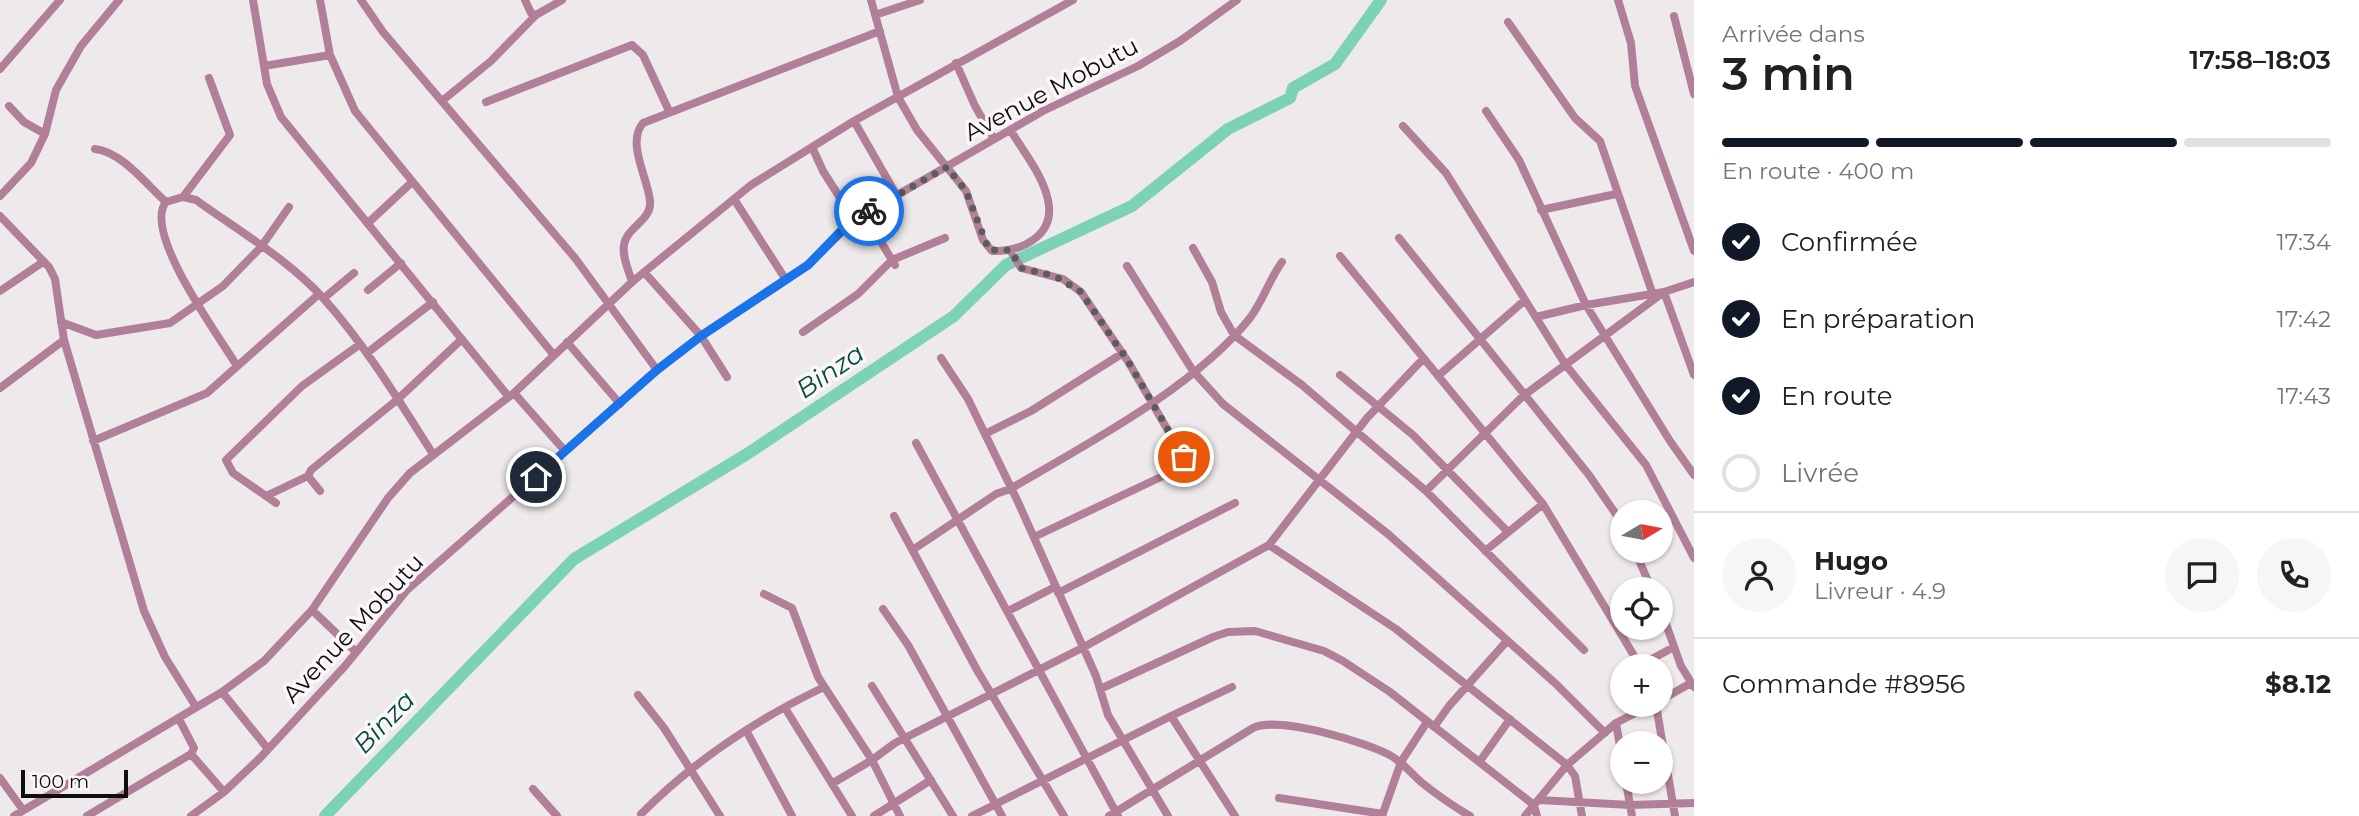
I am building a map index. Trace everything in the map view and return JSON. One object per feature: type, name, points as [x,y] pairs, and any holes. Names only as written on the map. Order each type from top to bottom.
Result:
[{"type":"street","points":[[0,69],[60,0]]},
{"type":"street","points":[[1,198],[24,173],[45,134],[56,90],[81,46],[119,0]]},
{"type":"street","points":[[253,0],[272,102],[281,117],[462,339],[565,451]]},
{"type":"street","points":[[320,0],[330,55],[355,110],[411,183],[553,354]]},
{"type":"street","points":[[361,0],[383,32],[575,258],[657,370]]},
{"type":"street","points":[[525,0],[531,13],[536,15]]},
{"type":"street","points":[[442,101],[491,61],[536,15],[562,0]]},
{"type":"street","points":[[871,0],[898,97],[909,119],[966,191],[989,250],[1011,252],[1033,242],[1044,227],[1049,209],[1046,192],[1011,131]]},
{"type":"street","points":[[875,15],[920,0]]},
{"type":"street","points":[[15,816],[222,692],[264,660],[312,610],[388,498],[433,454],[511,394],[632,282],[734,199],[778,166],[854,121],[1073,0]]},
{"type":"street","name":"Avenue Mobutu","points":[[191,816],[224,792],[268,749],[356,652],[407,590],[657,370],[701,336],[818,256],[854,220],[1044,111],[1138,66],[1237,0]]},
{"type":"street","points":[[1618,0],[1631,43],[1635,86],[1694,251]]},
{"type":"street","points":[[1674,16],[1694,94]]},
{"type":"street","points":[[1508,22],[1575,118],[1600,141],[1616,194],[1652,292]]},
{"type":"street","points":[[632,282],[624,245],[631,230],[647,215],[651,203],[637,135],[643,123],[668,111],[880,31]]},
{"type":"street","points":[[486,102],[632,45],[643,55],[668,111]]},
{"type":"street","points":[[264,66],[330,55]]},
{"type":"street","points":[[956,63],[975,106],[994,139]]},
{"type":"street","points":[[183,197],[230,135],[209,78]]},
{"type":"street","points":[[9,106],[24,122],[45,134]]},
{"type":"street","points":[[1486,111],[1513,150],[1586,305],[1694,475]]},
{"type":"street","points":[[854,121],[897,196]]},
{"type":"street","points":[[1403,126],[1446,173],[1565,364],[1646,465],[1694,558]]},
{"type":"street","points":[[812,147],[854,220]]},
{"type":"street","points":[[95,149],[110,152],[166,202]]},
{"type":"street","points":[[368,223],[411,183]]},
{"type":"street","points":[[1541,210],[1616,194]]},
{"type":"street","points":[[237,366],[166,246],[159,218],[166,202],[183,197],[196,200],[261,247],[321,296],[367,354],[433,454]]},
{"type":"street","points":[[734,199],[786,280]]},
{"type":"street","points":[[61,322],[96,335],[170,323],[200,304],[261,247],[289,207]]},
{"type":"street","points":[[864,214],[893,262]]},
{"type":"street","points":[[0,216],[43,262],[55,279],[64,340],[130,554],[144,611],[166,657],[196,707]]},
{"type":"street","points":[[803,332],[858,294],[893,262],[945,238]]},
{"type":"street","points":[[1399,238],[1523,396],[1590,475],[1610,505]]},
{"type":"street","points":[[1194,248],[1212,282],[1221,313],[1234,335],[1357,430],[1426,491],[1584,650]]},
{"type":"street","points":[[1011,252],[1021,268],[1055,276],[1072,285],[1088,301],[1123,353],[1184,457],[1184,465],[1034,537]]},
{"type":"street","points":[[1340,257],[1543,504],[1636,659],[1648,661],[1674,647]]},
{"type":"street","points":[[0,291],[43,262]]},
{"type":"street","points":[[914,549],[996,494],[1010,489],[1103,435],[1194,371],[1234,335],[1257,308],[1282,262]]},
{"type":"street","points":[[368,290],[401,263]]},
{"type":"street","points":[[1127,266],[1194,371],[1235,414],[1388,534],[1556,684],[1605,733]]},
{"type":"street","points":[[644,272],[701,336],[727,377]]},
{"type":"street","points":[[93,441],[208,393],[321,296],[354,274]]},
{"type":"street","points":[[1426,491],[1523,396],[1664,292],[1694,282]]},
{"type":"street","points":[[1536,317],[1652,292],[1664,292]]},
{"type":"street","points":[[1664,292],[1694,375]]},
{"type":"street","points":[[1438,376],[1525,300]]},
{"type":"street","points":[[367,354],[433,302]]},
{"type":"street","points":[[266,496],[308,476],[310,470],[397,399],[462,339]]},
{"type":"street","points":[[0,388],[64,340]]},
{"type":"street","points":[[567,342],[620,404]]},
{"type":"street","points":[[276,503],[228,468],[228,456],[302,386],[359,345]]},
{"type":"street","points":[[985,434],[1031,411],[1123,353]]},
{"type":"street","points":[[941,358],[968,399],[1034,537],[1100,690],[1103,704],[1121,740],[1167,816]]},
{"type":"street","points":[[833,783],[905,738],[990,692],[1082,648],[1269,545],[1357,430],[1423,359]]},
{"type":"street","points":[[1340,375],[1380,405],[1447,468],[1508,532]]},
{"type":"street","points":[[916,443],[1115,815],[1254,727],[1265,723],[1313,731],[1376,748],[1401,762],[1420,781],[1470,816]]},
{"type":"street","points":[[308,476],[320,491]]},
{"type":"street","points":[[1008,611],[1235,503]]},
{"type":"street","points":[[1485,551],[1543,504]]},
{"type":"street","points":[[894,516],[990,692],[1064,816]]},
{"type":"street","points":[[1269,545],[1378,616],[1567,765],[1574,773],[1582,816]]},
{"type":"street","points":[[764,594],[792,608],[824,687],[872,760],[900,816]]},
{"type":"street","points":[[883,609],[908,645],[1002,816]]},
{"type":"street","points":[[312,610],[356,652]]},
{"type":"street","points":[[1100,690],[1213,637],[1228,632],[1255,631],[1324,651],[1382,687],[1536,803],[1694,803]]},
{"type":"street","points":[[1672,640],[1692,684],[1673,694]]},
{"type":"street","points":[[1279,798],[1383,815],[1401,762],[1431,724],[1506,642]]},
{"type":"street","points":[[872,686],[953,816]]},
{"type":"street","points":[[641,814],[689,768],[824,687]]},
{"type":"street","points":[[972,816],[1043,778],[1232,687]]},
{"type":"street","points":[[222,692],[268,749]]},
{"type":"street","points":[[638,695],[664,728],[720,816]]},
{"type":"street","points":[[785,708],[852,816]]},
{"type":"street","points":[[1171,716],[1235,816]]},
{"type":"street","points":[[1525,816],[1567,765],[1616,723],[1628,717]]},
{"type":"street","points":[[1658,717],[1675,816]]},
{"type":"street","points":[[86,816],[191,754],[194,748],[178,719]]},
{"type":"street","points":[[1480,761],[1510,719]]},
{"type":"street","points":[[1616,723],[1617,731]]},
{"type":"street","points":[[747,732],[792,816]]},
{"type":"street","points":[[191,754],[224,792]]},
{"type":"street","points":[[0,778],[23,810]]},
{"type":"street","points":[[874,816],[931,780]]},
{"type":"street","points":[[533,789],[557,816]]},
{"type":"street","points":[[1628,794],[1632,816]]},
{"type":"street","points":[[1536,803],[1537,816]]},
{"type":"waterway","name":"Binza","points":[[325,816],[574,559],[747,454],[954,316],[1006,265],[1132,206],[1228,129],[1290,98],[1293,88],[1335,64],[1381,0]]},
{"type":"way so far","points":[[869,211],[947,167],[966,191],[989,250],[1010,250],[1021,268],[1063,279],[1081,292],[1138,377],[1150,403],[1184,457]]},
{"type":"route","points":[[536,477],[641,387],[657,370],[701,336],[808,265],[848,224],[869,211]]}]
